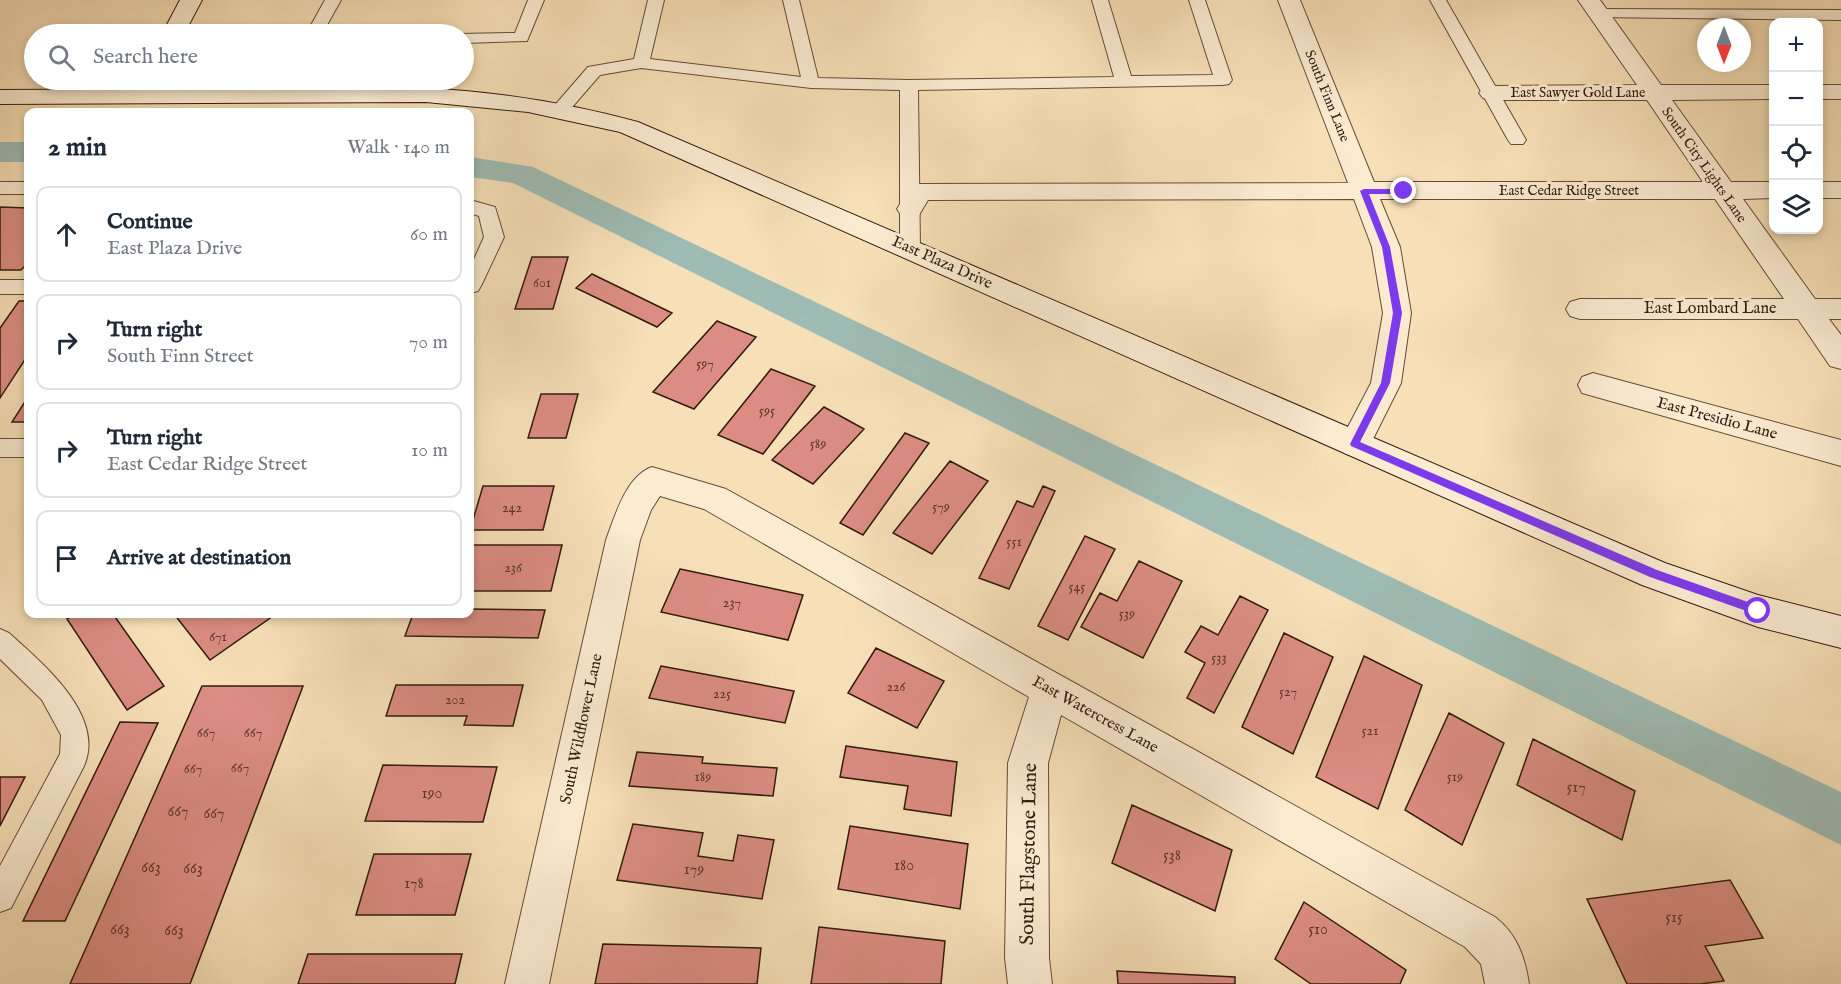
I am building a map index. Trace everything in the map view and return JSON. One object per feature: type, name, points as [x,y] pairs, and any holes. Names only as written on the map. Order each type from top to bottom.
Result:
[{"type":"street","points":[[178,24],[191,0]]},
{"type":"street","name":"South Finn Lane","points":[[1289,0],[1386,247],[1397,313],[1386,383],[1355,444]]},
{"type":"street","name":"South City Lights Lane","points":[[1594,7],[1841,358]]},
{"type":"street","name":"East Plaza Drive","points":[[0,97],[108,90]]},
{"type":"street","name":"East Plaza Drive","points":[[221,90],[482,97],[561,109],[628,127],[1653,574],[1758,611],[1841,632]]},
{"type":"street","name":"East Sawyer Gold Lane","points":[[1491,93],[1769,92]]},
{"type":"street","points":[[1823,92],[1841,92]]},
{"type":"street","name":"East Cedar Ridge Street","points":[[910,209],[920,192],[1769,190]]},
{"type":"street","points":[[1823,190],[1841,190]]},
{"type":"street","name":"East Lombard Lane","points":[[1580,309],[1841,309]]},
{"type":"street","name":"East Presidio Lane","points":[[1593,385],[1841,453]]},
{"type":"street","name":"East Watercress Lane","points":[[652,480],[714,500],[1480,932],[1494,943],[1503,958],[1507,984]]},
{"type":"street","name":"South Wildflower Lane","points":[[527,984],[623,540],[636,506],[652,480]]},
{"type":"street","name":"South Flagstone Lane","points":[[1030,984],[1027,958],[1028,763],[1050,690]]},
{"type":"lane","points":[[320,24],[333,0]]},
{"type":"lane","points":[[474,38],[521,38],[536,0]]},
{"type":"lane","points":[[641,63],[656,0]]},
{"type":"lane","points":[[791,0],[812,83]]},
{"type":"lane","points":[[1100,0],[1124,80]]},
{"type":"lane","points":[[561,109],[594,70],[641,63],[812,83],[909,85],[1223,80],[1197,0]]},
{"type":"lane","points":[[1438,0],[1517,140]]},
{"type":"lane","points":[[1594,7],[1841,15]]},
{"type":"lane","points":[[909,85],[910,249]]},
{"type":"lane","points":[[0,188],[24,188]]},
{"type":"lane","points":[[474,207],[488,212],[494,237],[474,280]]},
{"type":"lane","points":[[0,287],[24,287]]},
{"type":"lane","points":[[0,448],[24,448]]},
{"type":"lane","points":[[0,641],[52,691],[75,734],[74,756],[0,897]]},
{"type":"building","points":[[0,207],[24,208],[24,267],[21,270],[0,270]]},
{"type":"building","points":[[532,257],[568,257],[553,309],[515,309]]},
{"type":"building","points":[[592,274],[672,313],[657,327],[576,288]]},
{"type":"building","points":[[19,301],[24,301],[24,361],[0,398],[0,328]]},
{"type":"building","points":[[717,321],[756,337],[694,409],[653,392]]},
{"type":"building","points":[[771,369],[815,386],[763,454],[718,435]]},
{"type":"building","points":[[541,394],[578,394],[566,438],[528,438]]},
{"type":"building","points":[[24,403],[24,422],[12,422]]},
{"type":"building","points":[[824,407],[864,429],[813,484],[772,460]]},
{"type":"building","points":[[905,433],[929,443],[863,535],[840,523]]},
{"type":"building","points":[[950,461],[988,481],[932,554],[893,533]]},
{"type":"building","points":[[483,486],[554,486],[543,530],[474,530],[474,516]]},
{"type":"building","points":[[1043,486],[1055,491],[1009,589],[979,578],[1017,501],[1033,507]]},
{"type":"building","points":[[1085,536],[1115,549],[1068,640],[1038,626]]},
{"type":"building","points":[[474,545],[562,545],[551,591],[474,591]]},
{"type":"building","points":[[1139,561],[1182,581],[1143,658],[1081,627],[1100,593],[1117,601]]},
{"type":"building","points":[[680,569],[803,595],[788,640],[661,612]]},
{"type":"building","points":[[1240,596],[1268,610],[1214,713],[1187,698],[1205,663],[1185,652],[1201,626],[1218,635]]},
{"type":"building","points":[[474,609],[545,610],[538,638],[405,636],[412,618],[474,618]]},
{"type":"building","points":[[116,618],[164,686],[127,710],[67,619]]},
{"type":"building","points":[[177,618],[270,618],[210,660]]},
{"type":"building","points":[[1284,633],[1333,657],[1293,754],[1242,727]]},
{"type":"building","points":[[876,648],[944,681],[917,728],[848,693]]},
{"type":"building","points":[[1364,656],[1422,685],[1378,809],[1316,777]]},
{"type":"building","points":[[661,666],[794,691],[785,723],[649,698]]},
{"type":"building","points":[[396,685],[523,685],[513,726],[464,725],[467,716],[386,716]]},
{"type":"building","points":[[202,686],[303,686],[190,984],[70,984]]},
{"type":"building","points":[[1449,713],[1504,743],[1462,845],[1405,810]]},
{"type":"building","points":[[120,722],[158,723],[65,921],[23,921]]},
{"type":"building","points":[[1533,739],[1635,791],[1622,840],[1517,785]]},
{"type":"building","points":[[846,746],[957,762],[951,816],[904,809],[908,786],[840,777]]},
{"type":"building","points":[[637,752],[703,757],[702,763],[777,768],[773,796],[629,786]]},
{"type":"building","points":[[383,765],[497,767],[483,822],[365,821]]},
{"type":"building","points":[[0,777],[25,777],[0,826]]},
{"type":"building","points":[[1132,805],[1232,850],[1215,911],[1112,863]]},
{"type":"building","points":[[633,824],[703,833],[698,856],[733,861],[738,835],[774,840],[762,899],[617,880]]},
{"type":"building","points":[[850,826],[968,844],[960,909],[838,889]]},
{"type":"building","points":[[374,854],[471,854],[455,915],[356,915]]},
{"type":"building","points":[[1730,880],[1763,938],[1705,946],[1724,981],[1700,984],[1627,984],[1587,899]]},
{"type":"building","points":[[1304,902],[1406,970],[1400,984],[1311,984],[1275,959]]},
{"type":"building","points":[[819,927],[945,941],[941,984],[811,984]]},
{"type":"building","points":[[603,944],[761,948],[757,984],[595,984]]},
{"type":"building","points":[[308,954],[462,954],[455,984],[298,984]]},
{"type":"building","points":[[1117,971],[1235,977],[1235,984],[1118,984]]},
{"type":"waterway","points":[[0,152],[24,152]]},
{"type":"waterway","points":[[474,168],[521,174],[1841,819]]},
{"type":"route","points":[[1404,191],[1364,191],[1386,247],[1397,313],[1386,383],[1355,444],[1653,574],[1758,611]]}]
